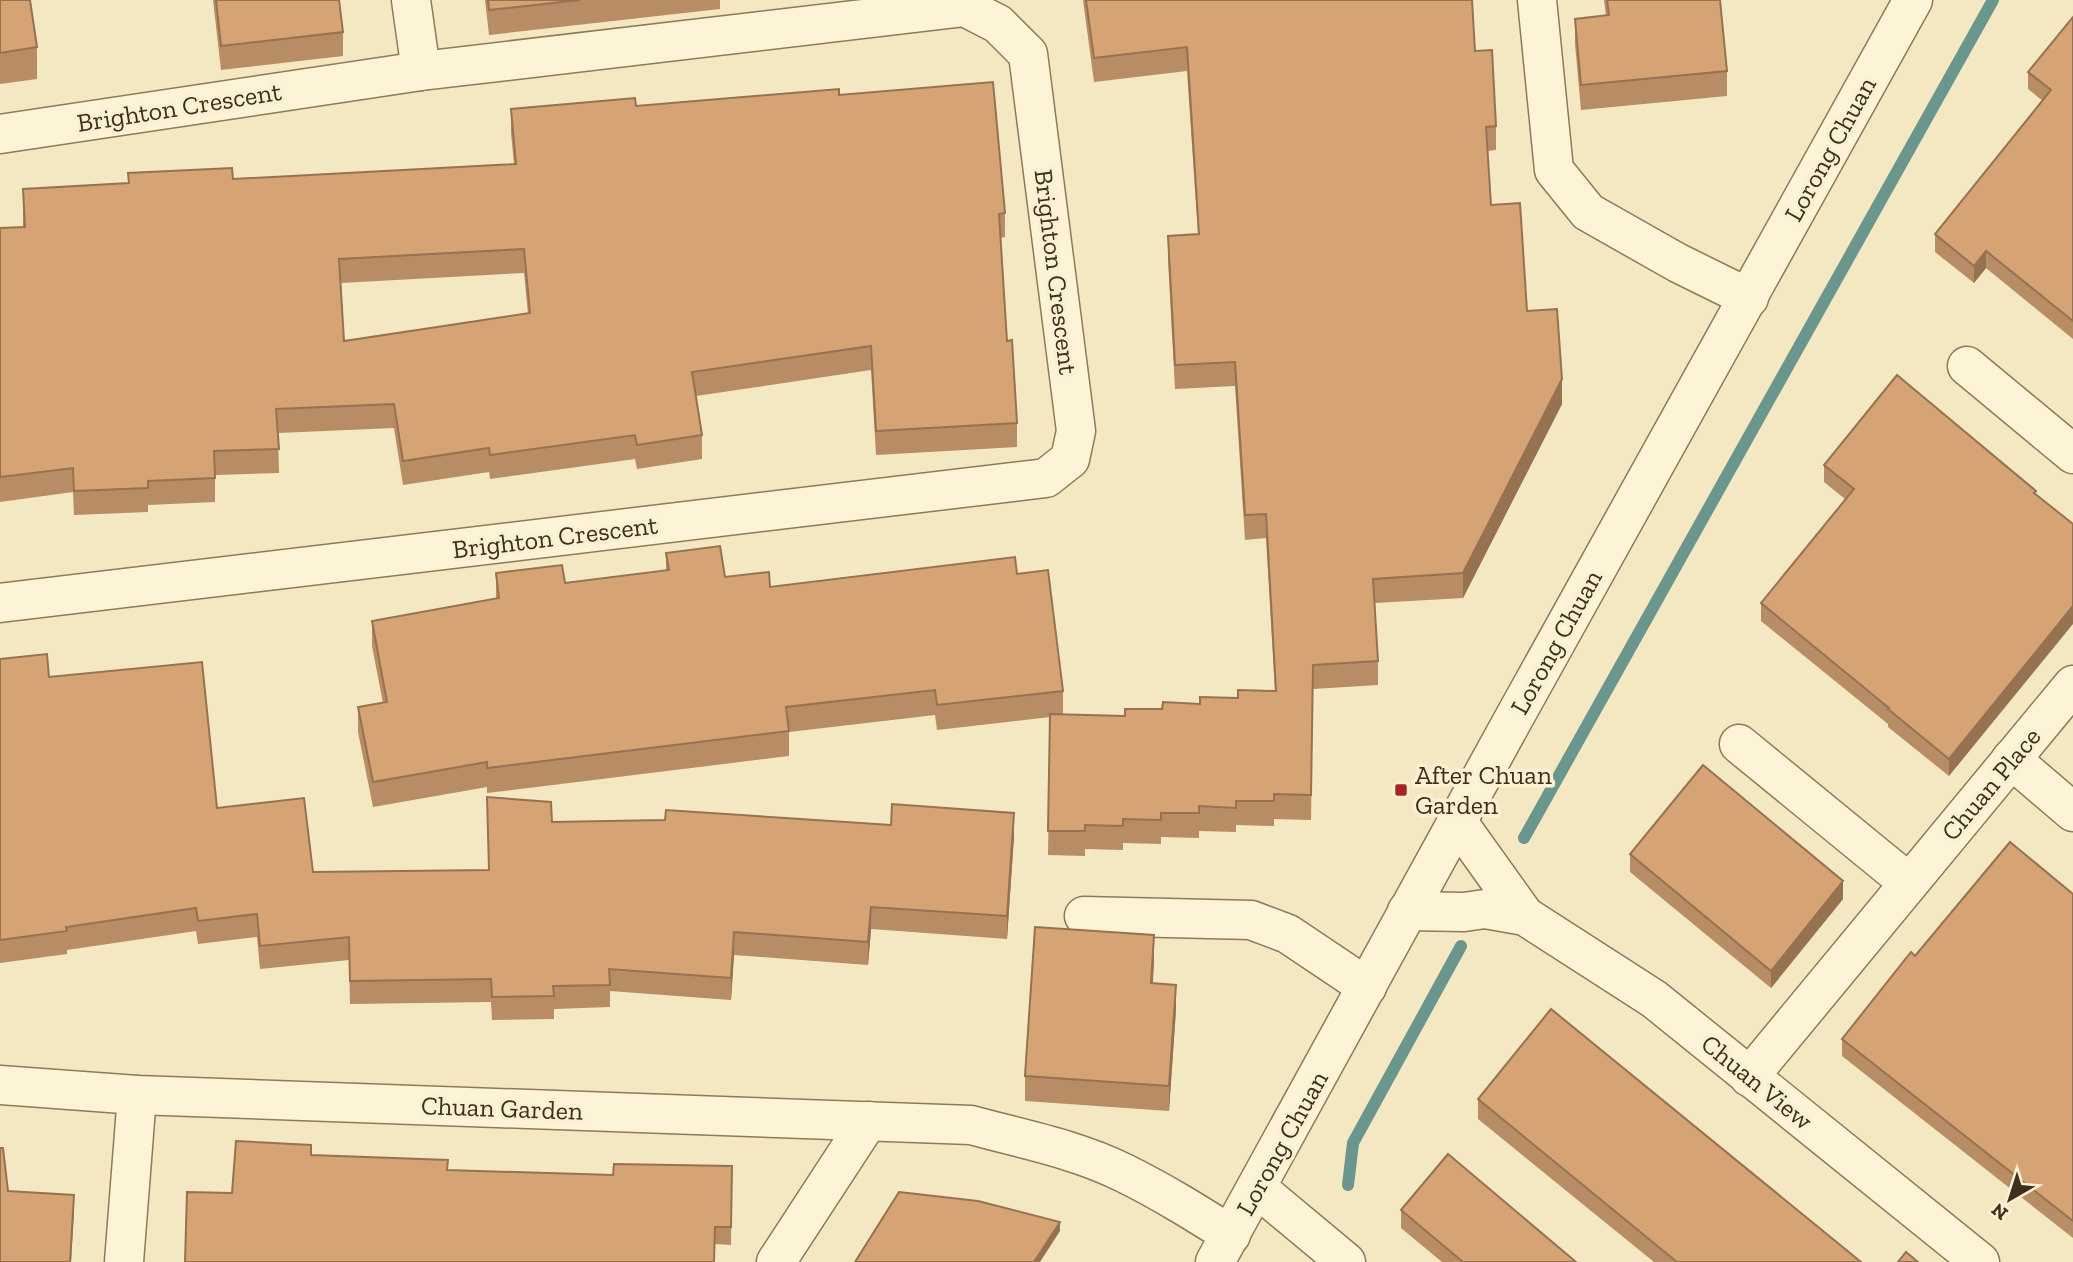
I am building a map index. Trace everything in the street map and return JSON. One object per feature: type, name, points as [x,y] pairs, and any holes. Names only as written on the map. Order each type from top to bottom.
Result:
[{"type":"street","points":[[411,0],[421,71]]},
{"type":"street","points":[[1537,0],[1555,170],[1588,212],[1678,263],[1749,298]]},
{"type":"street","name":"Lorong Chuan","points":[[1223,1248],[1913,0]]},
{"type":"street","name":"Brighton Crescent","points":[[0,134],[421,71],[965,6],[998,24],[1028,54],[1076,431],[1070,459],[1046,478],[0,603]]},
{"type":"street","points":[[1967,366],[2073,454]]},
{"type":"street","name":"Chuan Place","points":[[1749,1077],[2073,685]]},
{"type":"street","points":[[1739,744],[1909,883]]},
{"type":"street","points":[[2011,759],[2073,812]]},
{"type":"street","name":"Chuan View","points":[[1457,821],[1525,916]]},
{"type":"street","name":"Chuan View","points":[[1407,911],[1464,912],[1486,909],[1525,916],[1654,999],[1980,1262]]},
{"type":"street","points":[[1084,916],[1251,920],[1288,934],[1367,987]]},
{"type":"street","name":"Chuan Garden","points":[[0,1085],[136,1095],[971,1125],[1062,1149],[1123,1172],[1183,1205],[1223,1248]]},
{"type":"street","points":[[124,1262],[136,1095]]},
{"type":"street","points":[[776,1262],[868,1121]]},
{"type":"street","points":[[1258,1188],[1346,1262]]},
{"type":"building","points":[[0,0],[30,0],[37,47],[0,53]]},
{"type":"building","points":[[216,0],[339,0],[343,32],[221,46]]},
{"type":"building","points":[[488,0],[580,0],[489,10]]},
{"type":"building","points":[[1086,0],[1472,0],[1475,51],[1492,50],[1496,126],[1486,127],[1491,205],[1520,203],[1527,311],[1557,309],[1562,379],[1463,573],[1373,579],[1378,661],[1313,665],[1311,795],[1274,794],[1274,801],[1236,801],[1236,808],[1199,806],[1199,813],[1161,813],[1161,820],[1123,819],[1123,826],[1085,825],[1085,831],[1048,831],[1050,714],[1125,716],[1125,709],[1162,709],[1163,702],[1200,704],[1200,697],[1238,698],[1238,690],[1276,691],[1266,514],[1245,515],[1235,362],[1175,365],[1168,236],[1199,234],[1187,47],[1094,58]]},
{"type":"building","points":[[1607,0],[1720,0],[1727,71],[1581,85],[1575,19],[1609,15]]},
{"type":"building","points":[[2073,17],[2073,321],[1986,251],[1974,266],[1935,234],[2051,90],[2028,72]]},
{"type":"building","points":[[993,82],[1005,213],[999,214],[1007,341],[1012,340],[1017,423],[876,431],[871,346],[692,372],[702,435],[637,445],[635,435],[490,455],[489,448],[403,461],[394,404],[276,409],[279,449],[214,451],[215,478],[148,481],[148,488],[74,491],[73,468],[0,477],[0,228],[25,227],[23,189],[129,183],[128,173],[232,168],[233,179],[516,164],[511,109],[635,98],[636,106],[839,89],[839,95]],"holes":[[[524,249],[530,313],[344,341],[339,259]]]},
{"type":"building","points":[[1897,375],[2073,524],[2073,606],[1949,759],[1761,603],[1854,489],[1824,465]]},
{"type":"building","points":[[720,546],[725,577],[769,572],[770,587],[1015,557],[1017,574],[1048,570],[1063,691],[937,705],[935,690],[786,707],[789,731],[487,768],[487,762],[373,782],[358,707],[387,702],[372,621],[499,598],[496,573],[562,565],[565,583],[669,570],[666,553]]},
{"type":"building","points":[[47,654],[49,677],[202,662],[217,808],[304,798],[313,872],[489,870],[487,797],[551,802],[552,822],[665,820],[666,810],[891,825],[892,804],[1014,813],[1007,916],[871,907],[868,942],[734,932],[731,978],[609,969],[610,985],[553,986],[554,996],[492,997],[491,979],[350,981],[349,937],[260,946],[257,914],[198,921],[196,908],[66,927],[67,931],[0,940],[0,659]]},
{"type":"building","points":[[1703,765],[1843,881],[1771,971],[1630,854]]},
{"type":"building","points":[[2010,842],[2073,894],[2073,1221],[1842,1039],[1911,952],[1915,956]]},
{"type":"building","points":[[1035,927],[1154,935],[1151,983],[1176,985],[1169,1086],[1025,1076]]},
{"type":"building","points":[[1551,1009],[1861,1262],[1677,1262],[1478,1099]]},
{"type":"building","points":[[236,1141],[311,1145],[311,1155],[448,1160],[447,1170],[613,1175],[614,1164],[732,1166],[731,1227],[715,1227],[714,1262],[185,1262],[187,1192],[232,1193]]},
{"type":"building","points":[[0,1148],[3,1148],[8,1191],[74,1195],[70,1262],[0,1262]]},
{"type":"building","points":[[1448,1154],[1576,1262],[1463,1262],[1401,1210]]},
{"type":"building","points":[[899,1192],[978,1201],[1060,1222],[1034,1262],[855,1262]]},
{"type":"building","points":[[1906,1252],[1918,1262],[1898,1262]]},
{"type":"waterway","points":[[1524,838],[1993,0]]},
{"type":"waterway","points":[[1348,1185],[1353,1143],[1461,946]]},
{"type":"place","name":"After Chuan Garden","points":[[1401,790]]}]
